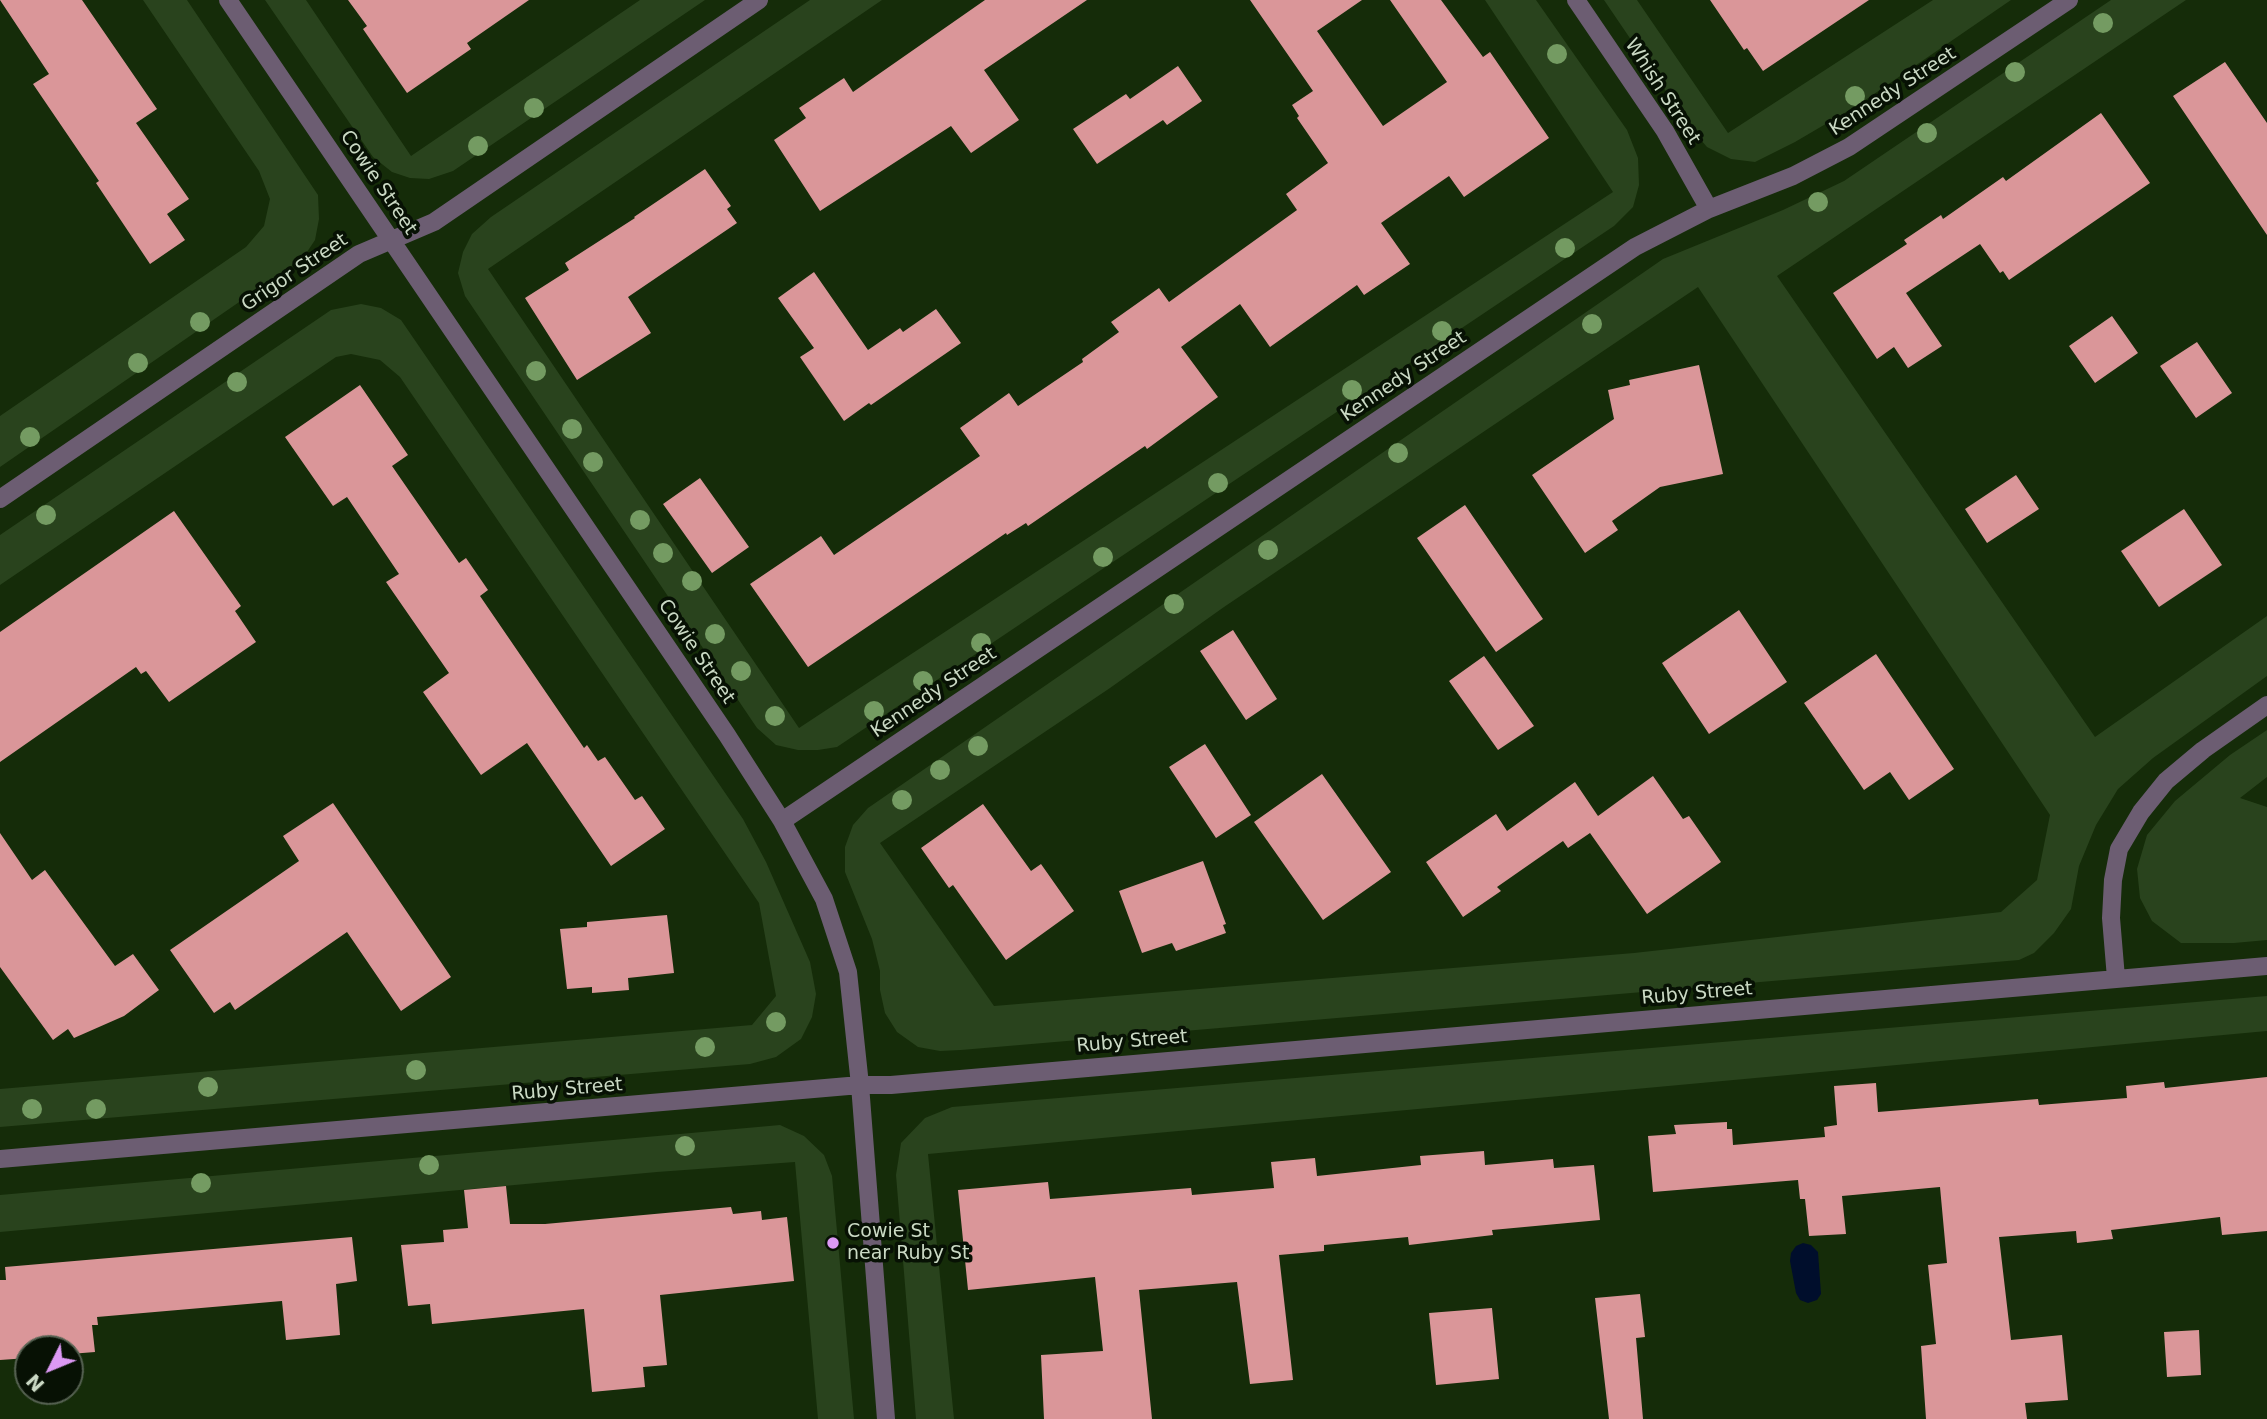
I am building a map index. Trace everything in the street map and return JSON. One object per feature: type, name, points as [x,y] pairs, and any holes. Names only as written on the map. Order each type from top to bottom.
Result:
[{"type":"street","name":"Cowie Street","points":[[228,0],[695,689],[782,821],[824,899],[848,972],[860,1086],[886,1419]]},
{"type":"street","name":"Grigor Street","points":[[0,499],[359,254],[434,222],[759,0]]},
{"type":"street","name":"Whish Street","points":[[1576,0],[1665,131],[1709,209]]},
{"type":"street","name":"Kennedy Street","points":[[782,821],[1635,247],[1709,209],[1793,176],[1849,147],[2069,0]]},
{"type":"street","points":[[2116,978],[2111,918],[2113,880],[2119,849],[2140,811],[2166,781],[2203,750],[2267,705]]},
{"type":"street","name":"Ruby Street","points":[[0,1159],[2267,966]]},
{"type":"green space","points":[[143,0],[187,0],[318,195],[319,219],[315,240],[303,258],[0,467],[0,416],[246,247],[264,226],[270,199],[259,171]]},
{"type":"green space","points":[[265,0],[306,0],[411,156],[640,0],[705,0],[453,171],[429,179],[410,178],[392,172],[373,157]]},
{"type":"green space","points":[[810,0],[882,0],[488,269],[799,728],[1613,192],[1485,0],[1536,0],[1627,130],[1638,158],[1639,185],[1633,207],[1614,226],[837,747],[798,750],[776,745],[757,728],[465,296],[458,273],[463,252],[472,234],[491,217]]},
{"type":"green space","points":[[1604,0],[1637,0],[1728,133],[1933,0],[2011,0],[1858,105],[1755,162],[1731,159],[1707,147],[1693,131]]},
{"type":"green space","points":[[2111,0],[2186,0],[1777,276],[2095,737],[2267,616],[2267,676],[2153,758],[2118,789],[2096,825],[2079,866],[2071,909],[2054,933],[2034,953],[2019,960],[961,1050],[940,1051],[918,1047],[897,1032],[885,1013],[880,990],[880,971],[872,939],[845,872],[845,847],[853,825],[868,808],[1663,259],[1783,210],[1844,181]],"holes":[[[1698,287],[2050,815],[2037,880],[2001,912],[1634,953],[994,1006],[880,843]]]},
{"type":"green space","points":[[361,304],[381,308],[401,320],[743,819],[766,862],[810,962],[816,994],[812,1017],[801,1039],[776,1057],[750,1064],[0,1127],[0,1089],[752,1025],[776,996],[759,903],[400,377],[380,360],[351,354],[336,357],[0,585],[0,535],[331,310]]},
{"type":"green space","points":[[2267,730],[2267,777],[2240,798],[2267,807],[2267,940],[2181,943],[2152,921],[2140,898],[2137,869],[2147,835],[2175,801],[2230,755]]},
{"type":"green space","points":[[2267,996],[2267,1031],[928,1154],[954,1419],[916,1419],[896,1175],[901,1143],[925,1118],[952,1107]]},
{"type":"green space","points":[[780,1125],[804,1136],[824,1155],[832,1176],[854,1419],[818,1419],[795,1162],[657,1172],[0,1232],[0,1195]]},
{"type":"water","points":[[1803,1243],[1811,1245],[1818,1252],[1821,1294],[1817,1300],[1808,1303],[1800,1300],[1796,1293],[1790,1261],[1796,1246]]},
{"type":"building","points":[[0,0],[82,0],[157,109],[136,123],[189,199],[167,214],[185,240],[150,264],[96,183],[99,181],[33,84],[49,74]]},
{"type":"building","points":[[348,0],[529,0],[467,43],[471,49],[407,93],[363,29],[367,26]]},
{"type":"building","points":[[985,0],[1087,0],[984,70],[1019,120],[971,153],[951,126],[820,211],[774,140],[806,118],[799,108],[844,78],[853,92]]},
{"type":"building","points":[[1250,0],[1362,0],[1317,31],[1383,126],[1447,82],[1390,0],[1441,0],[1483,57],[1490,52],[1549,138],[1464,197],[1449,176],[1381,223],[1410,264],[1364,295],[1357,285],[1270,347],[1240,304],[1181,347],[1218,397],[1147,449],[1145,446],[1028,526],[1026,523],[1007,535],[1006,533],[808,667],[750,584],[821,536],[834,555],[980,456],[960,428],[1009,393],[1018,406],[1083,362],[1082,359],[1119,332],[1111,322],[1159,288],[1169,302],[1297,210],[1286,194],[1328,163],[1297,118],[1299,116],[1292,105],[1313,91]]},
{"type":"building","points":[[1710,0],[1869,0],[1763,71],[1747,48],[1744,50]]},
{"type":"building","points":[[2225,62],[2267,123],[2267,235],[2173,96]]},
{"type":"building","points":[[1178,66],[1202,101],[1167,125],[1163,120],[1097,164],[1073,129],[1126,94],[1130,99]]},
{"type":"building","points":[[2101,113],[2150,183],[2009,280],[2003,271],[2000,273],[1980,244],[1906,293],[1942,346],[1908,368],[1894,347],[1877,359],[1833,293],[1907,244],[1904,240],[1941,215],[1943,219],[2003,177],[2006,181]]},
{"type":"building","points":[[705,169],[731,206],[727,209],[737,223],[628,297],[651,333],[577,380],[525,298],[569,270],[565,263]]},
{"type":"building","points":[[814,272],[868,350],[900,328],[903,332],[936,309],[961,343],[844,421],[800,357],[814,348],[778,298]]},
{"type":"building","points":[[2112,316],[2138,353],[2095,383],[2069,346]]},
{"type":"building","points":[[2197,342],[2232,393],[2196,418],[2160,366]]},
{"type":"building","points":[[1699,365],[1723,474],[1660,487],[1612,521],[1618,530],[1585,553],[1532,475],[1614,419],[1608,390],[1630,385],[1629,380]]},
{"type":"building","points":[[360,385],[408,455],[392,466],[459,563],[466,558],[488,590],[480,596],[584,748],[587,745],[598,761],[605,757],[635,800],[642,796],[665,829],[611,866],[527,743],[481,775],[423,692],[449,673],[386,582],[399,574],[347,497],[333,506],[285,437]]},
{"type":"building","points":[[2016,475],[2039,509],[1987,543],[1965,509]]},
{"type":"building","points":[[700,478],[749,547],[712,573],[663,504]]},
{"type":"building","points":[[1465,505],[1543,619],[1496,652],[1417,538]]},
{"type":"building","points":[[2184,509],[2222,565],[2159,607],[2121,551]]},
{"type":"building","points":[[174,511],[241,606],[235,611],[256,642],[169,702],[146,671],[141,674],[136,667],[0,762],[0,632]]},
{"type":"building","points":[[1739,610],[1787,682],[1709,734],[1662,663]]},
{"type":"building","points":[[1233,630],[1277,699],[1246,720],[1200,651]]},
{"type":"building","points":[[1876,654],[1954,769],[1909,800],[1890,772],[1864,790],[1804,703]]},
{"type":"building","points":[[1484,656],[1534,726],[1498,750],[1449,681]]},
{"type":"building","points":[[1205,744],[1251,815],[1216,838],[1169,767]]},
{"type":"building","points":[[1322,774],[1391,872],[1323,920],[1254,822]]},
{"type":"building","points":[[1653,776],[1683,819],[1689,816],[1721,862],[1647,914],[1590,833],[1568,848],[1563,841],[1497,887],[1501,891],[1463,917],[1426,862],[1496,814],[1507,831],[1575,782],[1598,816]]},
{"type":"building","points":[[333,803],[451,977],[401,1011],[347,932],[235,1010],[230,1002],[214,1013],[170,950],[299,861],[283,836]]},
{"type":"building","points":[[983,804],[1031,871],[1041,864],[1074,911],[1006,960],[953,885],[949,888],[921,848]]},
{"type":"building","points":[[0,833],[32,880],[45,870],[115,966],[133,954],[159,990],[124,1016],[74,1038],[68,1029],[53,1040],[0,967]]},
{"type":"building","points":[[1203,861],[1226,924],[1223,925],[1226,933],[1176,951],[1172,943],[1142,953],[1119,891]]},
{"type":"building","points":[[667,915],[674,973],[628,978],[629,990],[592,993],[592,987],[567,989],[560,929],[587,927],[587,922]]},
{"type":"building","points":[[2267,1077],[2267,1231],[2222,1235],[2220,1217],[2111,1230],[2113,1239],[2077,1243],[2076,1231],[1999,1237],[2011,1340],[2062,1335],[2068,1400],[2025,1403],[2027,1419],[1926,1419],[1921,1346],[1936,1344],[1928,1265],[1947,1263],[1940,1187],[1842,1196],[1846,1234],[1809,1236],[1805,1199],[1800,1199],[1798,1180],[1653,1192],[1648,1136],[1676,1134],[1674,1125],[1727,1122],[1727,1129],[1732,1129],[1733,1145],[1825,1137],[1824,1127],[1837,1125],[1834,1086],[1876,1083],[1878,1112],[2038,1099],[2039,1105],[2127,1098],[2126,1086],[2164,1082],[2165,1088]]},
{"type":"building","points":[[1484,1151],[1485,1165],[1553,1159],[1554,1168],[1594,1165],[1600,1220],[1492,1230],[1493,1235],[1409,1245],[1408,1237],[1324,1245],[1324,1251],[1279,1255],[1293,1380],[1250,1384],[1237,1282],[1139,1290],[1152,1419],[1044,1419],[1041,1355],[1103,1351],[1095,1277],[968,1290],[958,1190],[1048,1182],[1050,1199],[1191,1188],[1192,1195],[1274,1188],[1271,1162],[1315,1158],[1317,1176],[1421,1165],[1420,1156]]},
{"type":"building","points":[[506,1186],[510,1224],[545,1224],[731,1207],[733,1214],[761,1211],[762,1220],[787,1217],[794,1281],[660,1295],[667,1365],[643,1367],[645,1387],[592,1392],[584,1309],[432,1324],[430,1304],[408,1306],[401,1245],[444,1242],[443,1230],[468,1228],[464,1190]]},
{"type":"building","points":[[352,1237],[357,1281],[336,1284],[340,1335],[286,1340],[282,1301],[97,1317],[98,1325],[92,1325],[95,1352],[84,1353],[84,1335],[14,1335],[14,1359],[0,1360],[0,1280],[6,1280],[5,1267]]},
{"type":"building","points":[[1640,1294],[1645,1337],[1636,1338],[1643,1419],[1609,1419],[1595,1298]]},
{"type":"building","points":[[1492,1308],[1499,1379],[1436,1385],[1429,1313]]},
{"type":"building","points":[[2199,1330],[2201,1375],[2167,1377],[2164,1332]]},
{"type":"place","name":"Cowie St near Ruby St","points":[[833,1243]]}]
